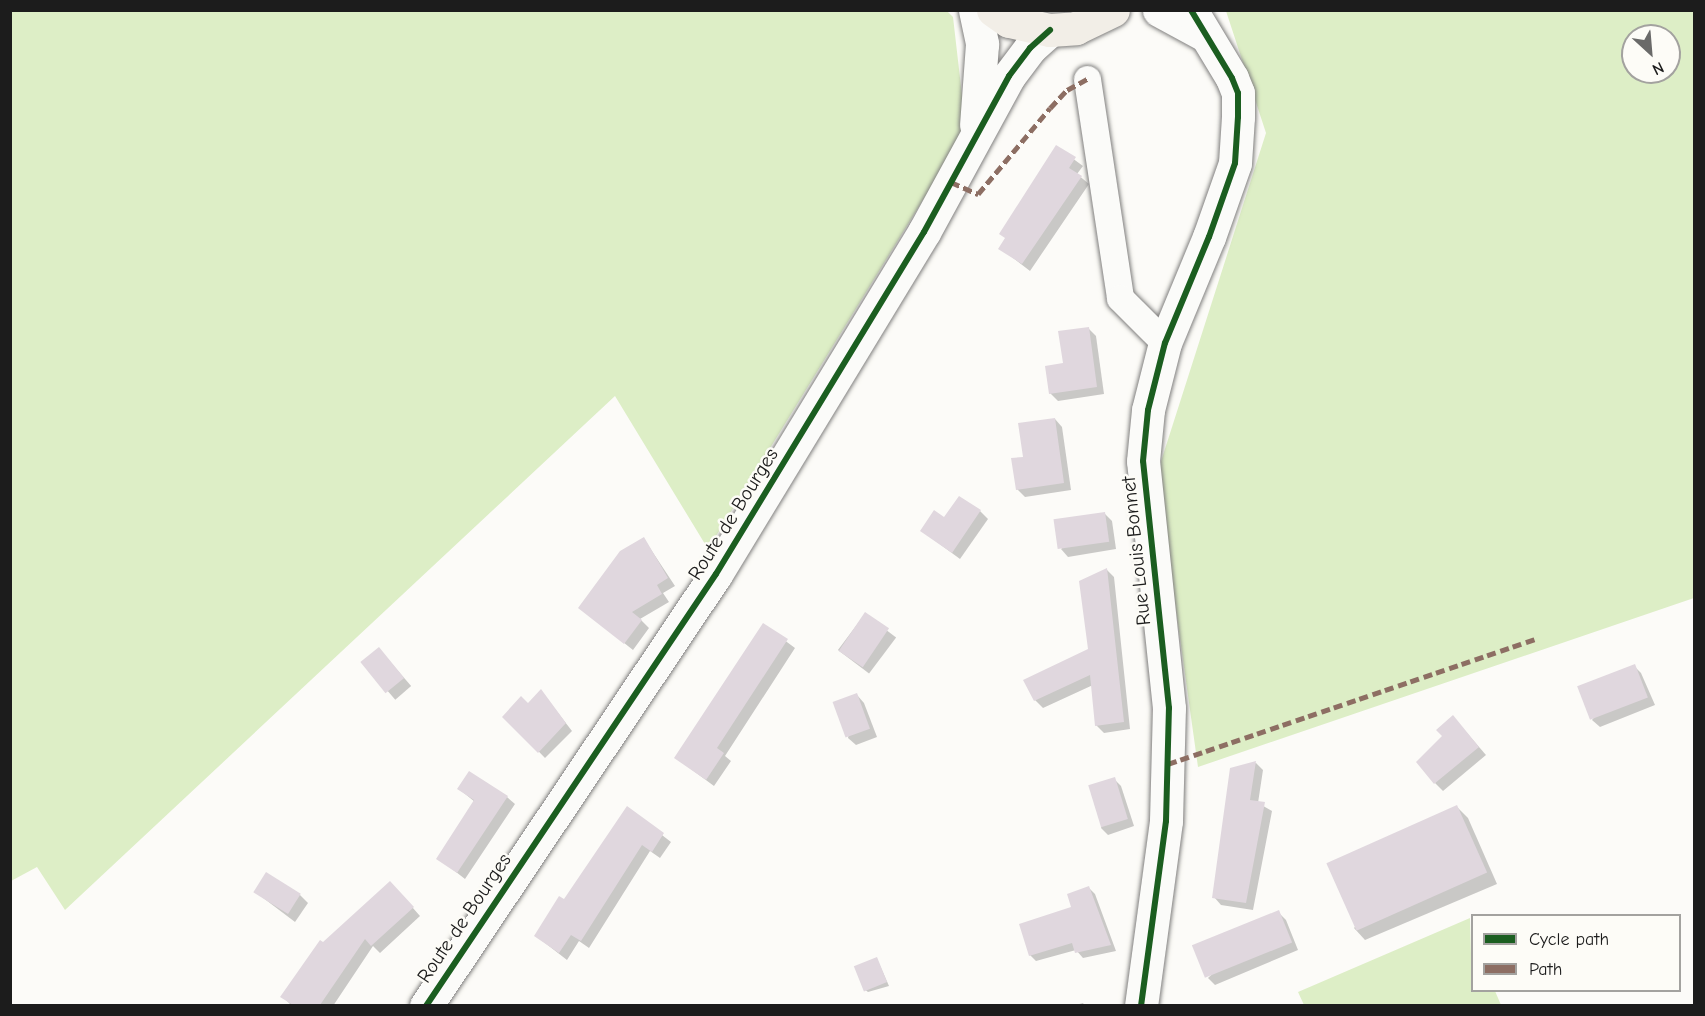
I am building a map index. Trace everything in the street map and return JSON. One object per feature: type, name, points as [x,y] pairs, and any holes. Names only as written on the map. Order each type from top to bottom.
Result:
[{"type":"main road","points":[[993,10],[1010,21],[1050,30],[1076,28],[1115,11]]},
{"type":"street","name":"Route de Bourges","points":[[974,139],[982,44],[975,10]]},
{"type":"street","name":"Rue Louis Bonnet","points":[[1141,1005],[1166,821],[1169,708],[1143,462],[1148,410],[1165,343],[1209,237],[1235,163],[1238,93],[1198,23],[1159,10]]},
{"type":"street","name":"Route de Bourges","points":[[426,1005],[716,574],[924,232],[1016,67],[1030,48],[1050,30]]},
{"type":"street","points":[[1087,79],[1120,298],[1165,343]]},
{"type":"green space","points":[[11,11],[947,11],[953,17],[966,130],[708,549],[615,396],[65,910],[37,867],[11,881]]},
{"type":"green space","points":[[1226,11],[1694,11],[1694,598],[1198,767],[1157,474],[1266,133]]},
{"type":"green space","points":[[1470,918],[1471,992],[1495,992],[1501,1005],[1304,1005],[1298,992]]},
{"type":"building","points":[[1056,145],[1076,157],[1069,168],[1082,176],[1022,264],[998,249],[1005,238],[999,234]]},
{"type":"building","points":[[1089,327],[1097,387],[1049,394],[1045,366],[1063,363],[1058,331]]},
{"type":"building","points":[[1055,418],[1064,483],[1016,490],[1011,458],[1023,457],[1018,423]]},
{"type":"building","points":[[959,496],[981,510],[952,553],[920,531],[934,510],[944,517]]},
{"type":"building","points":[[1105,512],[1109,542],[1058,549],[1054,519]]},
{"type":"building","points":[[644,537],[668,578],[657,585],[662,594],[632,612],[642,620],[624,644],[578,608],[620,551]]},
{"type":"building","points":[[1107,568],[1124,722],[1095,726],[1090,675],[1034,701],[1023,680],[1088,649],[1079,581]]},
{"type":"building","points":[[865,612],[889,628],[863,667],[839,651]]},
{"type":"building","points":[[763,623],[788,639],[717,748],[724,753],[706,780],[674,758]]},
{"type":"building","points":[[379,647],[404,678],[386,693],[360,662]]},
{"type":"building","points":[[1635,664],[1648,698],[1590,720],[1577,686]]},
{"type":"building","points":[[541,689],[566,723],[538,753],[502,717],[521,696],[528,703]]},
{"type":"building","points":[[857,693],[870,729],[846,738],[833,702]]},
{"type":"building","points":[[1453,715],[1479,747],[1434,784],[1416,762],[1442,736],[1436,730]]},
{"type":"building","points":[[1256,761],[1250,800],[1265,802],[1246,903],[1212,898],[1230,768]]},
{"type":"building","points":[[469,771],[508,796],[457,873],[436,859],[474,800],[457,789]]},
{"type":"building","points":[[1115,777],[1128,819],[1101,827],[1088,785]]},
{"type":"building","points":[[1457,805],[1487,873],[1356,931],[1326,863]]},
{"type":"building","points":[[627,806],[664,833],[652,852],[642,845],[581,941],[571,935],[559,953],[534,936],[559,896],[564,899]]},
{"type":"building","points":[[266,872],[301,894],[288,914],[253,892]]},
{"type":"building","points":[[390,881],[414,907],[371,946],[365,939],[320,1005],[293,1005],[280,997],[320,940],[323,942]]},
{"type":"building","points":[[1089,886],[1111,945],[1075,953],[1072,943],[1029,956],[1019,924],[1071,907],[1067,894]]},
{"type":"building","points":[[1279,910],[1292,942],[1205,978],[1192,945]]},
{"type":"building","points":[[877,957],[887,982],[864,991],[854,966]]},
{"type":"marked path","points":[[951,182],[978,194],[1067,90],[1087,79]]},
{"type":"marked path","points":[[1168,764],[1536,639]]},
{"type":"cycle path","points":[[1141,1006],[1166,821],[1169,708],[1143,461],[1148,410],[1165,343],[1209,237],[1235,163],[1238,117],[1238,93],[1232,78],[1191,10]]},
{"type":"cycle path","points":[[426,1006],[716,574],[924,232],[1009,76],[1030,48],[1050,30]]}]
